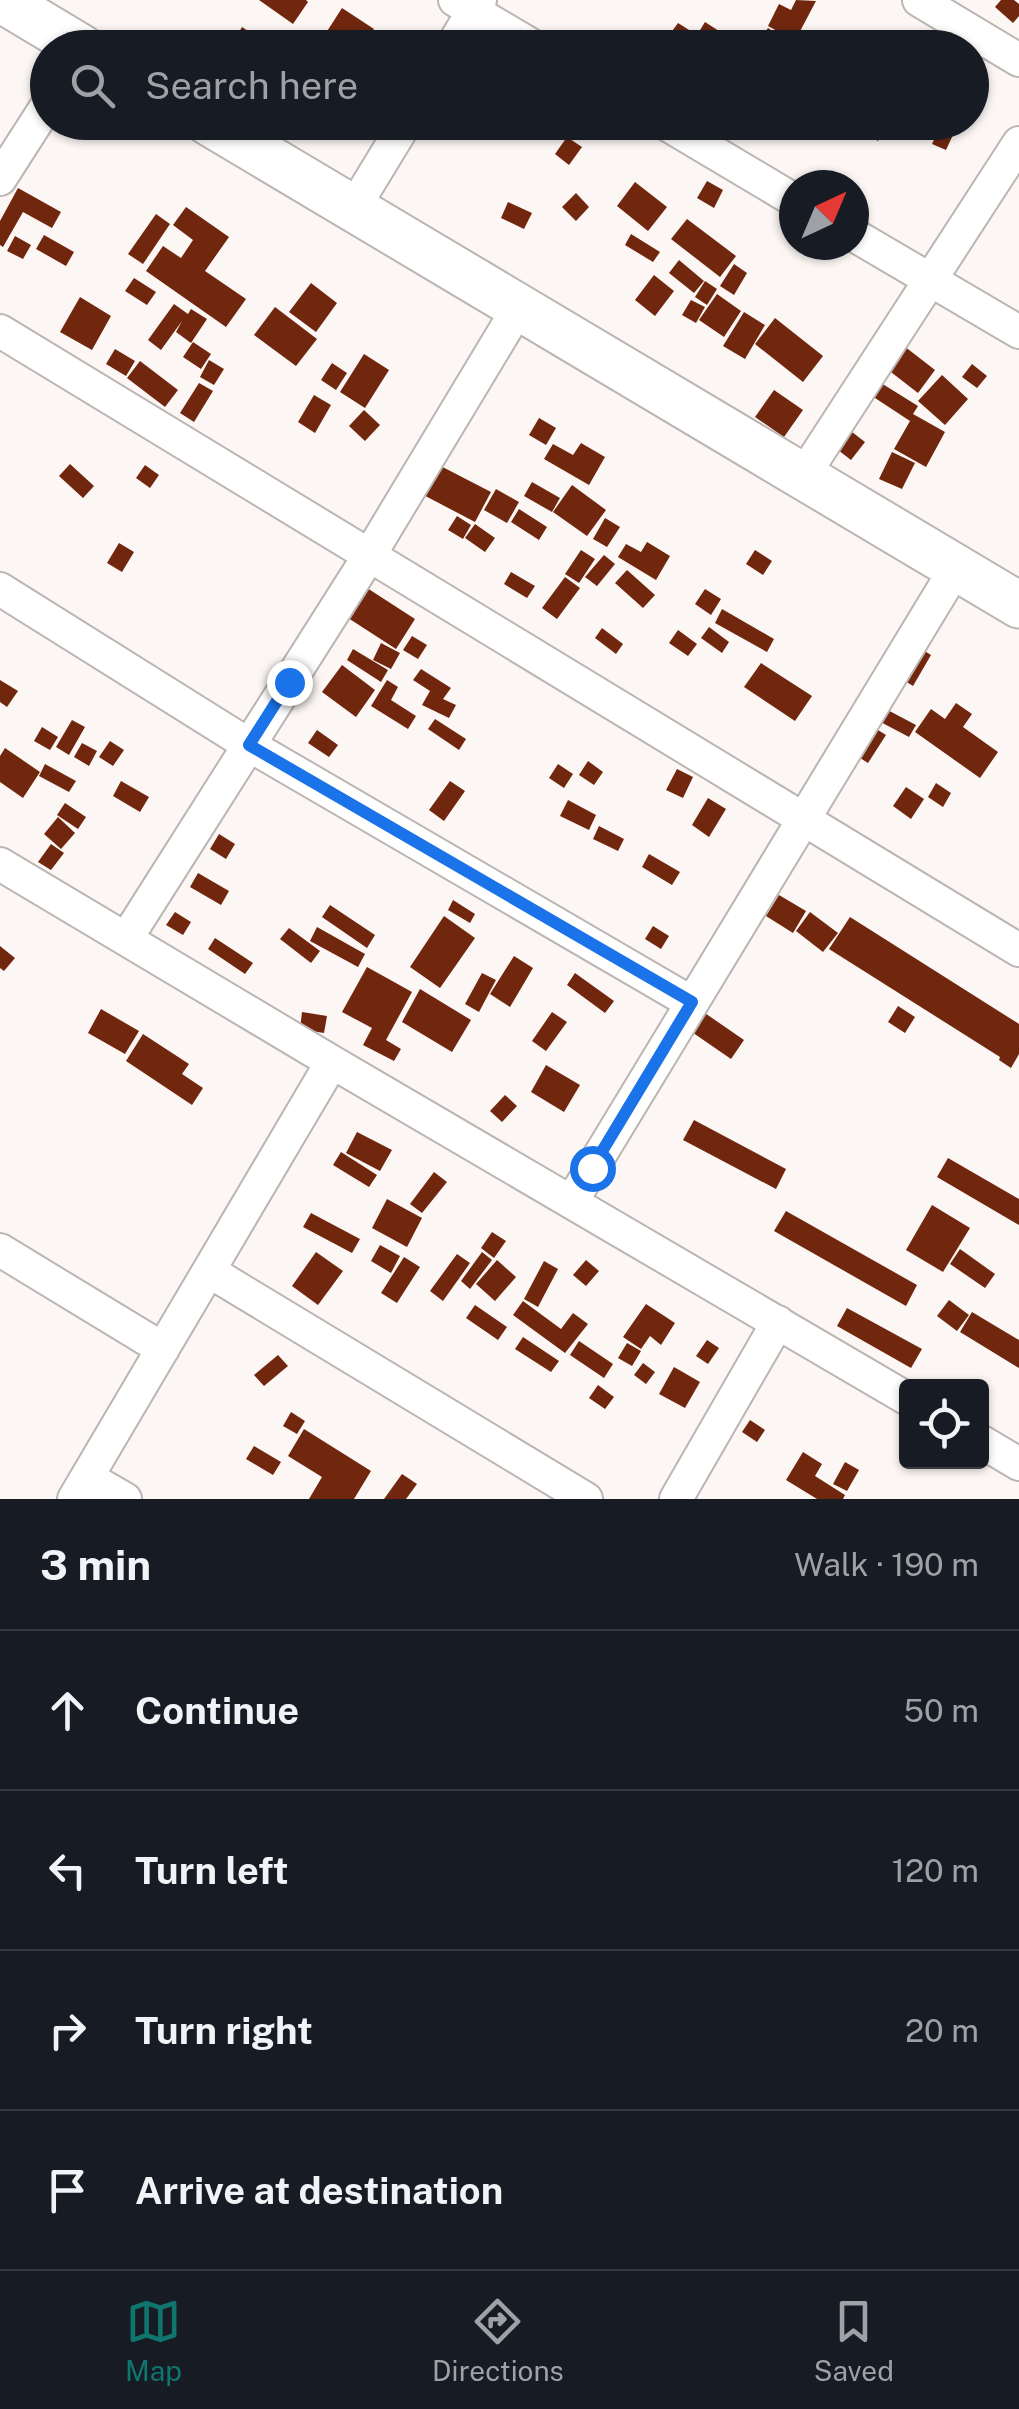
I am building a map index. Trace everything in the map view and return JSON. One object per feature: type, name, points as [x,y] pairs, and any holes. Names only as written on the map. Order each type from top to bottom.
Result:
[{"type":"street","points":[[2,0],[52,30]]},
{"type":"street","points":[[919,0],[969,30]]},
{"type":"street","points":[[459,30],[470,4],[509,30]]},
{"type":"street","points":[[989,42],[1019,60]]},
{"type":"street","points":[[0,179],[30,132]]},
{"type":"street","points":[[238,140],[1019,605]]},
{"type":"street","points":[[353,209],[395,140]]},
{"type":"street","points":[[693,140],[779,191]]},
{"type":"street","points":[[803,476],[1019,143]]},
{"type":"street","points":[[869,244],[1019,332]]},
{"type":"street","points":[[126,939],[369,556],[519,307]]},
{"type":"street","points":[[0,332],[1019,950]]},
{"type":"street","points":[[572,1201],[956,568]]},
{"type":"street","points":[[0,589],[249,745],[692,1002]]},
{"type":"street","points":[[0,864],[899,1394]]},
{"type":"street","points":[[126,1499],[80,1488],[332,1062]]},
{"type":"street","points":[[0,1250],[164,1348]]},
{"type":"street","points":[[210,1271],[586,1499]]},
{"type":"street","points":[[676,1499],[778,1322]]},
{"type":"street","points":[[989,1446],[1019,1464]]},
{"type":"building","points":[[259,0],[306,0],[308,2],[293,24]]},
{"type":"building","points":[[796,0],[816,1],[801,30],[775,30],[768,26],[779,4],[791,10]]},
{"type":"building","points":[[1001,0],[1019,4],[1019,16],[1013,23],[995,7]]},
{"type":"building","points":[[342,8],[374,29],[373,30],[328,30]]},
{"type":"building","points":[[705,22],[717,30],[700,30]]},
{"type":"building","points":[[565,140],[582,147],[569,165],[555,154]]},
{"type":"building","points":[[934,140],[951,140],[946,150],[932,144]]},
{"type":"building","points":[[707,181],[723,190],[714,208],[697,198]]},
{"type":"building","points":[[635,182],[667,207],[648,231],[617,206]]},
{"type":"building","points":[[18,188],[61,212],[52,228],[23,212],[3,247],[0,221]]},
{"type":"building","points":[[576,193],[589,207],[576,221],[562,207]]},
{"type":"building","points":[[508,202],[532,213],[524,229],[501,218]]},
{"type":"building","points":[[186,207],[229,237],[205,271],[246,299],[226,327],[146,271],[163,246],[181,258],[193,240],[173,225]]},
{"type":"building","points":[[156,214],[170,224],[143,264],[128,254]]},
{"type":"building","points":[[687,219],[736,256],[720,277],[671,239]]},
{"type":"building","points":[[631,234],[660,252],[653,262],[625,245]]},
{"type":"building","points":[[44,235],[74,252],[66,266],[36,249]]},
{"type":"building","points":[[15,236],[31,245],[23,259],[7,251]]},
{"type":"building","points":[[679,260],[704,281],[694,293],[669,273]]},
{"type":"building","points":[[734,264],[747,273],[734,295],[720,286]]},
{"type":"building","points":[[654,275],[674,291],[655,316],[635,300]]},
{"type":"building","points":[[134,278],[156,292],[147,305],[125,291]]},
{"type":"building","points":[[705,281],[717,289],[707,305],[695,297]]},
{"type":"building","points":[[311,283],[337,303],[316,332],[289,312]]},
{"type":"building","points":[[717,294],[741,311],[724,337],[699,320]]},
{"type":"building","points":[[80,297],[111,316],[92,350],[60,332]]},
{"type":"building","points":[[691,300],[705,307],[696,323],[682,315]]},
{"type":"building","points":[[174,304],[188,314],[191,309],[207,319],[191,343],[176,332],[182,321],[161,350],[148,340]]},
{"type":"building","points":[[275,307],[317,339],[296,366],[254,335]]},
{"type":"building","points":[[744,312],[765,325],[745,359],[723,346]]},
{"type":"building","points":[[775,318],[823,356],[803,382],[755,344]]},
{"type":"building","points":[[193,342],[211,354],[201,369],[183,357]]},
{"type":"building","points":[[904,346],[935,370],[918,393],[887,369]]},
{"type":"building","points":[[115,349],[135,361],[126,376],[106,364]]},
{"type":"building","points":[[364,354],[389,370],[365,408],[340,392]]},
{"type":"building","points":[[209,360],[224,369],[214,385],[200,377]]},
{"type":"building","points":[[140,361],[178,390],[165,407],[127,378]]},
{"type":"building","points":[[332,363],[347,373],[336,390],[321,380]]},
{"type":"building","points":[[972,364],[987,376],[977,388],[962,377]]},
{"type":"building","points":[[942,375],[968,399],[945,425],[918,401]]},
{"type":"building","points":[[199,383],[213,391],[194,422],[180,413]]},
{"type":"building","points":[[881,383],[918,406],[913,414],[945,432],[926,467],[894,449],[910,421],[872,396]]},
{"type":"building","points":[[774,390],[803,410],[784,437],[755,417]]},
{"type":"building","points":[[314,395],[331,405],[315,433],[298,422]]},
{"type":"building","points":[[364,410],[380,425],[365,441],[349,426]]},
{"type":"building","points":[[539,418],[556,428],[546,445],[529,435]]},
{"type":"building","points":[[852,432],[865,442],[851,460],[838,450]]},
{"type":"building","points":[[581,443],[605,457],[589,485],[544,459],[553,444],[573,455]]},
{"type":"building","points":[[892,452],[915,463],[902,489],[879,479]]},
{"type":"building","points":[[429,460],[491,492],[475,522],[414,490]]},
{"type":"building","points":[[70,464],[94,486],[83,498],[59,476]]},
{"type":"building","points":[[145,465],[159,475],[150,488],[136,478]]},
{"type":"building","points":[[532,482],[560,498],[552,512],[524,496]]},
{"type":"building","points":[[572,485],[606,510],[587,536],[553,512]]},
{"type":"building","points":[[496,489],[519,502],[507,523],[484,510]]},
{"type":"building","points":[[519,509],[547,527],[539,540],[511,522]]},
{"type":"building","points":[[457,516],[471,525],[463,539],[448,530]]},
{"type":"building","points":[[605,518],[620,527],[607,547],[593,539]]},
{"type":"building","points":[[475,524],[495,538],[485,552],[465,538]]},
{"type":"building","points":[[647,542],[670,556],[656,580],[618,557],[626,544],[641,552]]},
{"type":"building","points":[[119,543],[134,552],[122,572],[107,563]]},
{"type":"building","points":[[581,550],[595,559],[579,583],[565,574]]},
{"type":"building","points":[[755,550],[772,561],[763,575],[746,564]]},
{"type":"building","points":[[604,555],[615,564],[597,586],[585,577]]},
{"type":"building","points":[[627,570],[655,595],[643,608],[615,583]]},
{"type":"building","points":[[511,572],[535,586],[527,598],[504,584]]},
{"type":"building","points":[[565,577],[580,588],[557,619],[542,608]]},
{"type":"building","points":[[364,586],[415,619],[396,649],[345,616]]},
{"type":"building","points":[[705,589],[721,599],[711,615],[695,604]]},
{"type":"building","points":[[722,609],[774,639],[767,652],[715,623]]},
{"type":"building","points":[[709,627],[729,642],[722,653],[701,638]]},
{"type":"building","points":[[602,628],[623,644],[616,654],[595,638]]},
{"type":"building","points":[[678,630],[697,644],[688,656],[669,643]]},
{"type":"building","points":[[412,636],[427,645],[418,659],[403,650]]},
{"type":"building","points":[[381,643],[400,653],[391,669],[373,660]]},
{"type":"building","points":[[915,645],[931,655],[913,686],[897,676]]},
{"type":"building","points":[[353,649],[388,670],[381,682],[347,660]]},
{"type":"building","points":[[761,663],[812,696],[795,721],[744,687]]},
{"type":"building","points":[[342,665],[375,690],[356,717],[322,692]]},
{"type":"building","points":[[421,669],[451,688],[443,699],[456,705],[449,718],[422,705],[430,691],[413,680]]},
{"type":"building","points":[[0,680],[18,691],[7,707],[0,702]]},
{"type":"building","points":[[387,680],[398,687],[391,700],[416,716],[408,729],[371,706]]},
{"type":"building","points":[[956,703],[972,714],[963,727],[998,752],[980,778],[915,732],[931,709],[945,719]]},
{"type":"building","points":[[880,706],[916,725],[909,737],[873,718]]},
{"type":"building","points":[[435,719],[466,739],[459,750],[428,729]]},
{"type":"building","points":[[72,720],[85,727],[69,755],[56,747]]},
{"type":"building","points":[[870,725],[886,735],[868,763],[852,753]]},
{"type":"building","points":[[42,727],[58,737],[50,750],[34,741]]},
{"type":"building","points":[[317,730],[338,745],[329,757],[308,743]]},
{"type":"building","points":[[110,741],[124,750],[113,766],[99,757]]},
{"type":"building","points":[[82,743],[97,751],[89,766],[74,757]]},
{"type":"building","points":[[5,748],[40,772],[23,798],[0,782],[0,756]]},
{"type":"building","points":[[588,761],[603,772],[594,785],[579,775]]},
{"type":"building","points":[[45,764],[76,781],[69,792],[39,776]]},
{"type":"building","points":[[558,764],[573,774],[564,788],[549,778]]},
{"type":"building","points":[[677,769],[693,777],[683,798],[666,790]]},
{"type":"building","points":[[121,781],[149,797],[140,812],[113,796]]},
{"type":"building","points":[[450,781],[465,791],[444,821],[429,810]]},
{"type":"building","points":[[936,783],[951,793],[943,807],[928,797]]},
{"type":"building","points":[[906,787],[924,799],[911,819],[893,806]]},
{"type":"building","points":[[708,798],[726,809],[709,837],[692,825]]},
{"type":"building","points":[[568,800],[596,815],[589,830],[560,816]]},
{"type":"building","points":[[65,803],[86,817],[78,829],[57,815]]},
{"type":"building","points":[[58,817],[75,833],[61,849],[44,834]]},
{"type":"building","points":[[599,826],[624,839],[618,851],[593,839]]},
{"type":"building","points":[[219,834],[235,844],[226,859],[210,849]]},
{"type":"building","points":[[51,844],[64,853],[51,870],[38,862]]},
{"type":"building","points":[[649,854],[680,872],[672,885],[642,867]]},
{"type":"building","points":[[198,873],[229,891],[221,905],[190,887]]},
{"type":"building","points":[[779,895],[806,911],[793,933],[766,916]]},
{"type":"building","points":[[453,900],[475,914],[470,923],[448,910]]},
{"type":"building","points":[[330,905],[375,935],[367,948],[322,917]]},
{"type":"building","points":[[175,912],[191,922],[183,935],[166,925]]},
{"type":"building","points":[[810,912],[838,933],[823,952],[796,931]]},
{"type":"building","points":[[444,916],[475,938],[440,988],[410,967]]},
{"type":"building","points":[[850,917],[1019,1024],[1019,1054],[1011,1068],[1000,1057],[829,949]]},
{"type":"building","points":[[653,926],[669,936],[661,949],[645,939]]},
{"type":"building","points":[[317,927],[365,954],[358,967],[310,941]]},
{"type":"building","points":[[289,928],[320,951],[311,963],[280,939]]},
{"type":"building","points":[[215,938],[253,963],[245,974],[208,949]]},
{"type":"building","points":[[0,946],[15,958],[4,971],[0,968]]},
{"type":"building","points":[[514,956],[533,968],[510,1007],[490,994]]},
{"type":"building","points":[[367,967],[412,992],[386,1040],[401,1049],[394,1061],[363,1045],[372,1028],[342,1012]]},
{"type":"building","points":[[482,973],[496,980],[479,1012],[465,1004]]},
{"type":"building","points":[[575,973],[614,1001],[605,1013],[567,985]]},
{"type":"building","points":[[420,989],[471,1020],[452,1052],[402,1022]]},
{"type":"building","points":[[898,1006],[915,1017],[905,1033],[888,1022]]},
{"type":"building","points":[[101,1009],[139,1031],[125,1054],[88,1033]]},
{"type":"building","points":[[699,1009],[744,1040],[731,1059],[686,1028]]},
{"type":"building","points":[[302,1012],[327,1016],[324,1033],[300,1029]]},
{"type":"building","points":[[552,1012],[567,1022],[546,1051],[532,1041]]},
{"type":"building","points":[[143,1034],[189,1064],[182,1074],[203,1088],[192,1105],[126,1061]]},
{"type":"building","points":[[546,1065],[580,1085],[564,1112],[531,1092]]},
{"type":"building","points":[[505,1095],[517,1106],[502,1122],[490,1111]]},
{"type":"building","points":[[694,1120],[786,1169],[776,1189],[683,1140]]},
{"type":"building","points":[[357,1132],[392,1150],[380,1171],[346,1153]]},
{"type":"building","points":[[341,1152],[377,1175],[369,1187],[333,1165]]},
{"type":"building","points":[[948,1158],[1019,1199],[1019,1225],[937,1177]]},
{"type":"building","points":[[434,1172],[447,1182],[422,1213],[410,1204]]},
{"type":"building","points":[[387,1199],[422,1218],[407,1247],[372,1228]]},
{"type":"building","points":[[932,1205],[970,1228],[943,1272],[906,1250]]},
{"type":"building","points":[[786,1211],[917,1285],[906,1306],[774,1231]]},
{"type":"building","points":[[311,1213],[360,1239],[352,1253],[303,1227]]},
{"type":"building","points":[[492,1232],[506,1241],[494,1258],[481,1248]]},
{"type":"building","points":[[380,1245],[400,1256],[391,1273],[371,1261]]},
{"type":"building","points":[[960,1249],[995,1274],[985,1288],[950,1264]]},
{"type":"building","points":[[316,1252],[343,1271],[318,1305],[292,1286]]},
{"type":"building","points":[[482,1252],[492,1260],[470,1289],[461,1281]]},
{"type":"building","points":[[457,1254],[470,1263],[443,1301],[430,1291]]},
{"type":"building","points":[[404,1257],[420,1267],[397,1303],[381,1293]]},
{"type":"building","points":[[497,1260],[516,1277],[495,1301],[476,1284]]},
{"type":"building","points":[[586,1260],[599,1271],[586,1286],[573,1275]]},
{"type":"building","points":[[544,1261],[558,1269],[538,1307],[524,1299]]},
{"type":"building","points":[[949,1300],[969,1315],[957,1331],[937,1316]]},
{"type":"building","points":[[523,1301],[561,1329],[573,1313],[588,1324],[565,1353],[513,1315]]},
{"type":"building","points":[[646,1304],[675,1323],[661,1345],[650,1336],[641,1349],[623,1337]]},
{"type":"building","points":[[475,1305],[507,1327],[498,1340],[466,1318]]},
{"type":"building","points":[[847,1308],[922,1349],[911,1368],[837,1326]]},
{"type":"building","points":[[972,1312],[1019,1340],[1019,1368],[960,1332]]},
{"type":"building","points":[[523,1337],[559,1361],[551,1372],[515,1349]]},
{"type":"building","points":[[707,1340],[719,1348],[708,1364],[696,1356]]},
{"type":"building","points":[[579,1341],[613,1364],[604,1378],[570,1355]]},
{"type":"building","points":[[627,1343],[641,1351],[632,1366],[618,1358]]},
{"type":"building","points":[[278,1355],[288,1366],[264,1386],[254,1375]]},
{"type":"building","points":[[643,1363],[655,1372],[646,1384],[634,1375]]},
{"type":"building","points":[[674,1367],[700,1382],[685,1408],[659,1394]]},
{"type":"building","points":[[598,1385],[614,1397],[605,1409],[589,1398]]},
{"type":"building","points":[[291,1412],[305,1421],[297,1434],[283,1426]]},
{"type":"building","points":[[750,1420],[765,1430],[757,1442],[742,1432]]},
{"type":"building","points":[[304,1429],[371,1471],[354,1499],[309,1499],[322,1477],[288,1456]]},
{"type":"building","points":[[254,1446],[281,1462],[273,1475],[246,1459]]},
{"type":"building","points":[[803,1452],[822,1464],[815,1476],[845,1495],[843,1499],[817,1499],[786,1480]]},
{"type":"building","points":[[845,1462],[859,1470],[847,1491],[833,1484]]},
{"type":"building","points":[[402,1474],[417,1484],[406,1499],[384,1499]]},
{"type":"route","points":[[289,682],[249,745],[692,1002],[592,1168]]}]
